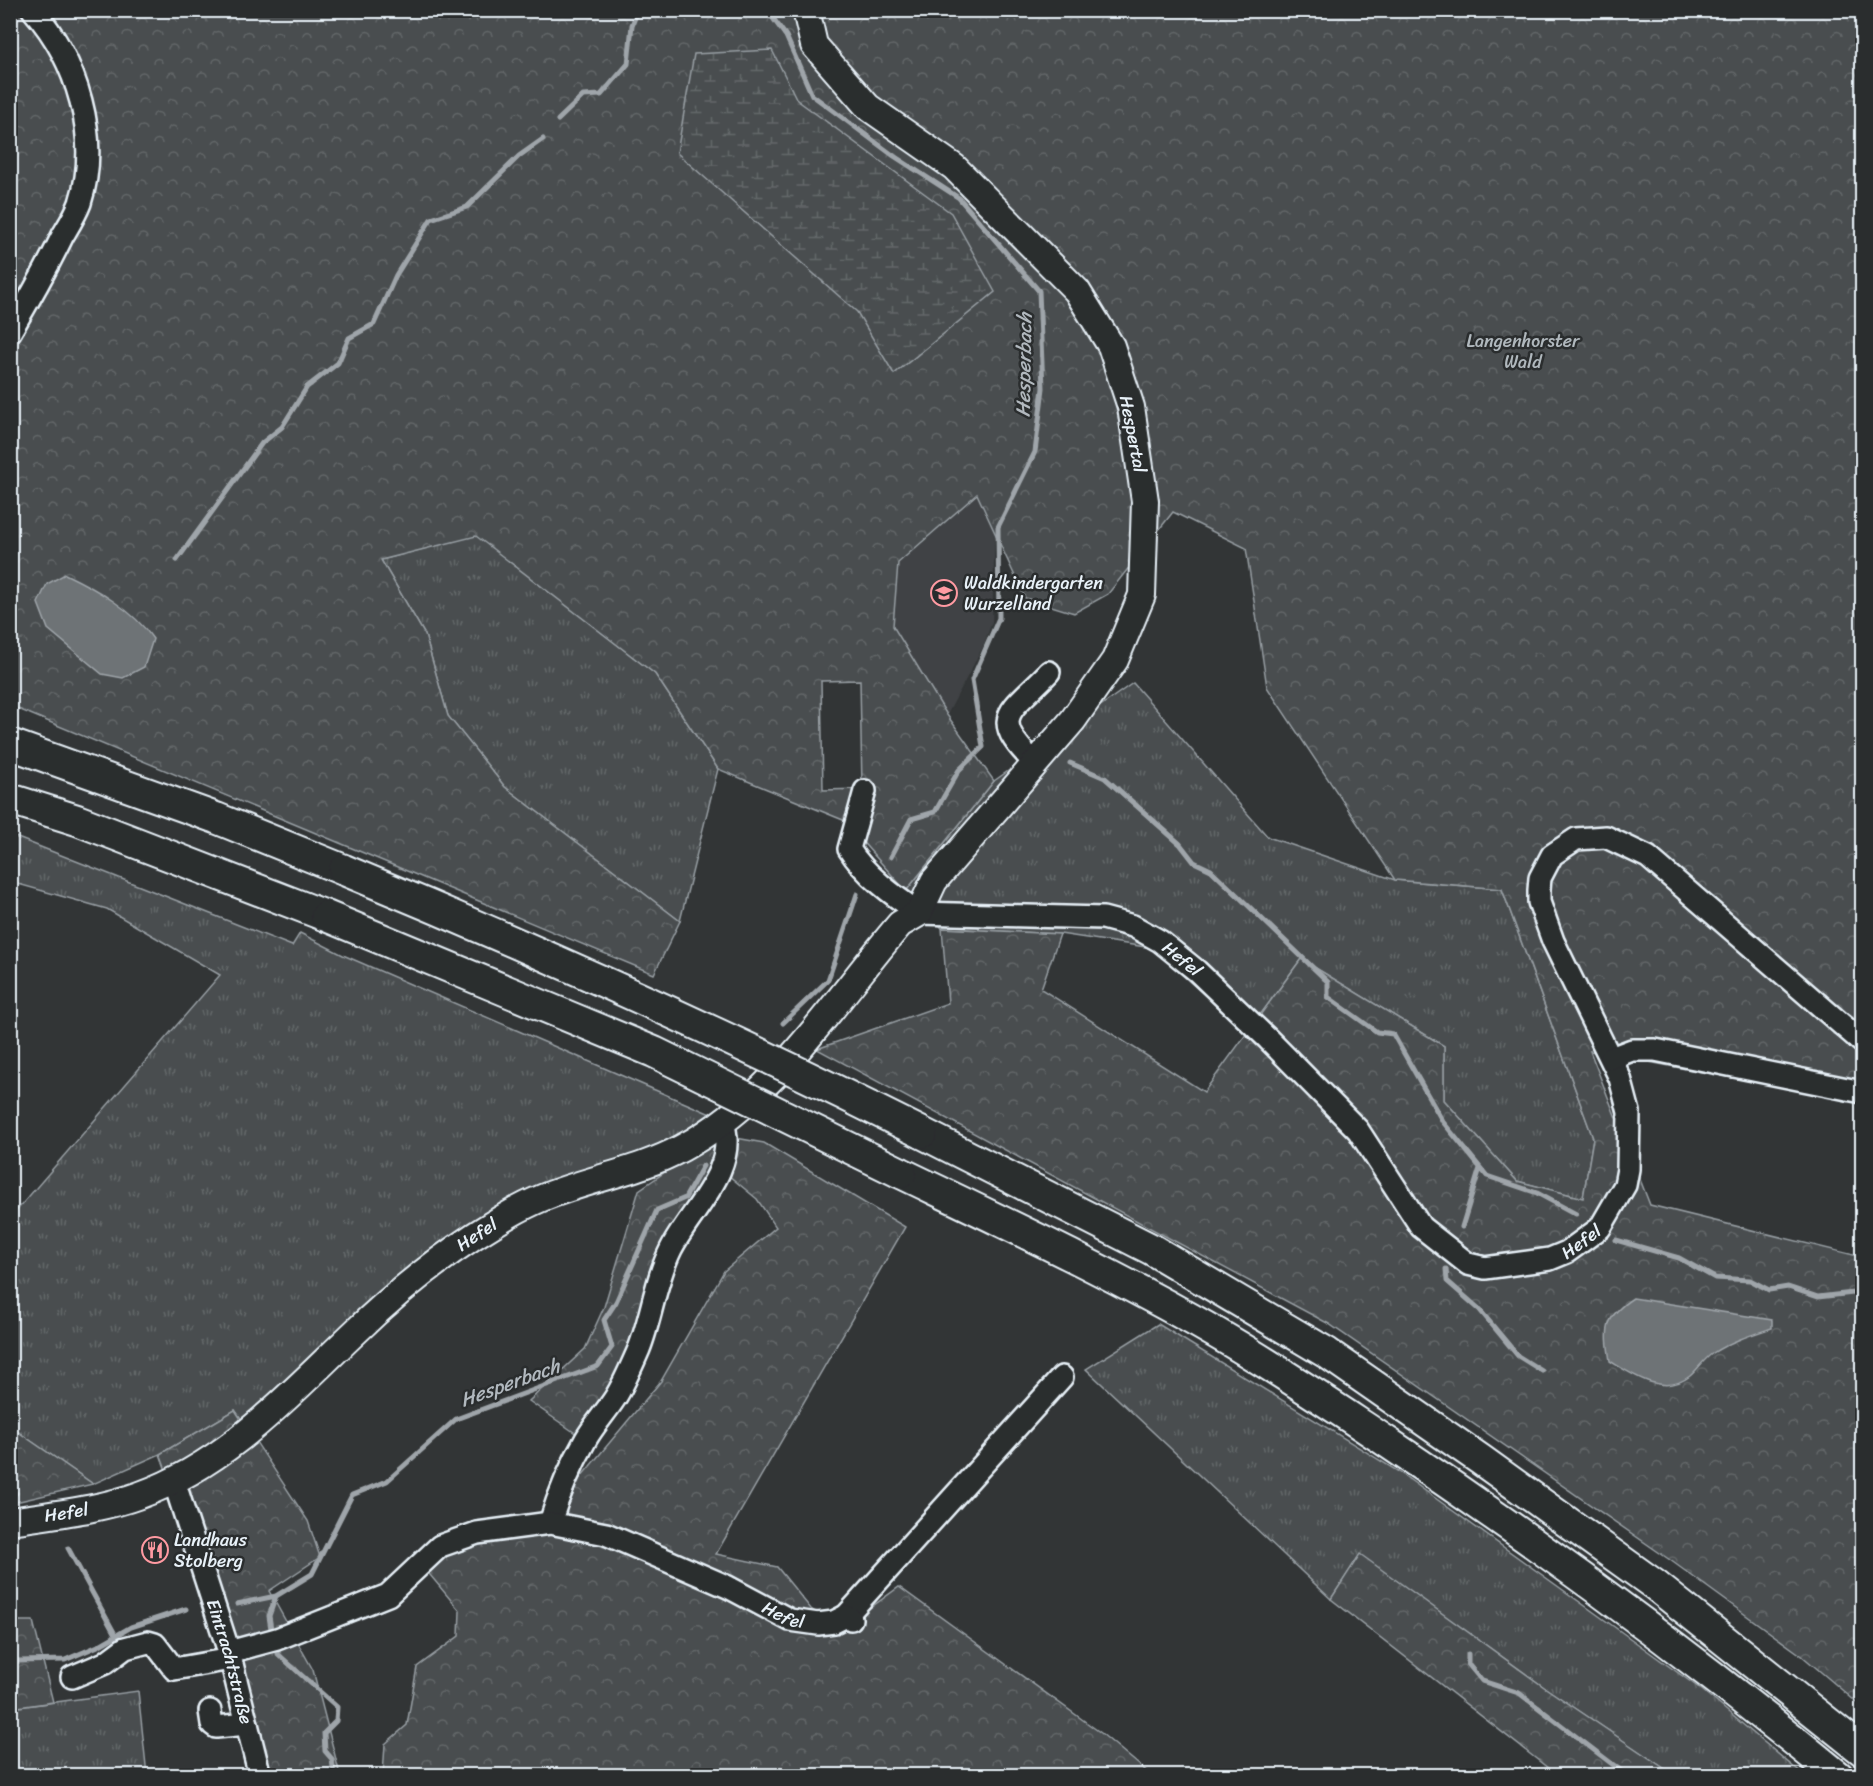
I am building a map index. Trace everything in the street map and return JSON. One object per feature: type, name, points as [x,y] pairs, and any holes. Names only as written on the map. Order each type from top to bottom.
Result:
[{"type":"highway","points":[[10,744],[216,818],[502,935],[796,1070],[1151,1248],[1327,1353],[1481,1460],[1655,1586],[1863,1750]]},
{"type":"highway","points":[[10,799],[77,820],[326,916],[654,1052],[1130,1286],[1217,1333],[1461,1491],[1633,1613],[1838,1776]]},
{"type":"main road","name":"Hespertal","points":[[806,10],[814,45],[868,107],[954,167],[1077,291],[1111,346],[1131,407],[1145,501],[1142,595],[1114,660],[1073,720],[934,881],[919,912]]},
{"type":"main road","name":"Hefel","points":[[10,1521],[108,1505],[141,1495],[174,1481],[257,1425],[376,1314],[426,1271],[474,1236],[543,1197],[656,1160],[694,1141],[723,1122],[794,1051],[900,924],[919,912]]},
{"type":"street","points":[[10,332],[80,203],[87,166],[84,112],[70,67],[47,26],[33,10]]},
{"type":"street","points":[[1036,764],[1019,748],[1007,730],[1007,719],[1013,707],[1049,672]]},
{"type":"street","points":[[865,791],[849,849],[858,863],[902,901],[919,912]]},
{"type":"street","name":"Hefel","points":[[919,912],[1102,918],[1133,926],[1160,941],[1197,971],[1358,1130],[1421,1227],[1468,1264],[1485,1268],[1550,1259],[1567,1252],[1600,1228],[1618,1201],[1628,1169],[1629,1112],[1620,1078],[1553,941],[1539,902],[1540,878],[1552,855],[1563,845],[1586,837],[1606,837],[1648,857],[1863,1042]]},
{"type":"street","points":[[1611,1058],[1632,1050],[1655,1050],[1863,1092]]},
{"type":"street","points":[[550,1523],[563,1482],[587,1438],[616,1396],[639,1348],[656,1285],[672,1247],[694,1214],[723,1161],[727,1137],[723,1122]]},
{"type":"street","name":"Hefel","points":[[72,1677],[105,1663],[125,1648],[148,1642],[155,1644],[174,1669],[230,1656],[388,1595],[440,1546],[477,1533],[550,1523],[606,1534],[728,1587],[790,1620],[818,1624],[849,1618],[1062,1377]]},
{"type":"street","name":"Eintrachtstraße","points":[[174,1481],[230,1656],[260,1776]]},
{"type":"street","points":[[210,1711],[212,1725],[216,1727],[247,1724]]},
{"type":"shaded area","name":"Waldkindergarten Wurzelland","points":[[977,494],[995,535],[992,622],[983,647],[947,715],[893,626],[898,563]]},
{"type":"shaded area","points":[[65,574],[114,601],[145,628],[153,639],[144,667],[123,678],[102,674],[48,629],[38,603],[47,584]]},
{"type":"shaded area","points":[[1633,1298],[1772,1320],[1772,1328],[1741,1339],[1713,1353],[1690,1376],[1680,1382],[1659,1384],[1649,1382],[1610,1361],[1607,1340],[1609,1325],[1616,1311]]},
{"type":"green space","name":"Langenhorster Wald","points":[[10,11],[1862,11],[1862,1102],[1590,1051],[1650,1205],[1862,1257],[1862,1707],[1801,1655],[1670,1560],[1329,1324],[817,1049],[948,1003],[942,928],[1060,934],[1041,989],[1204,1092],[1301,959],[1444,1046],[1444,1100],[1517,1181],[1583,1198],[1593,1138],[1502,889],[1395,880],[1267,687],[1246,548],[1173,512],[1108,594],[1074,613],[1025,598],[977,494],[898,563],[893,626],[947,715],[994,781],[906,891],[843,820],[718,769],[655,674],[476,536],[381,560],[425,635],[448,716],[505,787],[680,921],[654,974],[11,706]],"holes":[[[860,680],[862,789],[823,790],[821,681]]]},
{"type":"green space","points":[[772,50],[797,100],[951,213],[995,292],[894,374],[857,312],[677,153],[694,54]]},
{"type":"green space","points":[[476,535],[655,674],[718,769],[680,921],[505,787],[448,716],[425,635],[381,560]]},
{"type":"green space","points":[[1133,683],[1268,837],[1395,880],[1502,889],[1593,1138],[1583,1198],[1517,1181],[1444,1100],[1444,1046],[1301,959],[1247,1033],[1152,948],[1060,934],[942,928],[906,891],[994,781]]},
{"type":"green space","points":[[10,835],[292,946],[300,933],[343,955],[715,1116],[723,1123],[519,1209],[250,1431],[235,1410],[160,1454],[93,1484],[11,1427],[11,1217],[220,975],[107,909],[11,882]]},
{"type":"green space","points":[[719,1135],[764,1143],[905,1227],[716,1554],[777,1567],[811,1609],[841,1629],[899,1587],[1101,1733],[1151,1775],[383,1776],[385,1744],[407,1725],[417,1667],[459,1636],[460,1611],[425,1569],[466,1541],[559,1529],[565,1496],[661,1381],[724,1271],[776,1227],[757,1199],[717,1166],[638,1344],[584,1439],[529,1401],[585,1349],[604,1307],[639,1190]]},
{"type":"green space","points":[[1158,1324],[1399,1472],[1702,1690],[1803,1775],[1674,1775],[1544,1687],[1360,1555],[1331,1599],[1086,1369]]},
{"type":"green space","points":[[235,1410],[308,1521],[320,1557],[269,1591],[313,1670],[340,1775],[269,1775],[211,1593],[160,1454]]},
{"type":"green space","points":[[11,1427],[93,1484],[11,1503]]},
{"type":"green space","points":[[1360,1554],[1544,1687],[1674,1775],[1557,1775],[1331,1599]]},
{"type":"green space","points":[[11,1621],[33,1621],[53,1702],[11,1708]]},
{"type":"green space","points":[[138,1691],[147,1775],[11,1775],[11,1708]]},
{"type":"waterway","points":[[558,120],[583,96],[601,95],[628,64],[632,25],[638,10]]},
{"type":"waterway","name":"Hesperbach","points":[[767,10],[786,36],[812,95],[894,156],[959,198],[1039,291],[1043,388],[1035,452],[998,527],[999,618],[972,680],[983,747],[959,770],[935,812],[911,819],[891,857]]},
{"type":"waterway","points":[[177,560],[262,443],[282,427],[307,387],[338,363],[349,338],[374,324],[396,275],[431,219],[467,207],[519,156],[543,139]]},
{"type":"waterway","points":[[1070,763],[1105,778],[1180,844],[1194,862],[1211,870],[1328,982],[1328,997],[1377,1032],[1393,1034],[1443,1122],[1487,1176],[1537,1193],[1576,1214]]},
{"type":"waterway","name":"Hesperbach","points":[[783,1023],[828,980],[857,894]]},
{"type":"waterway","name":"Hesperbach","points":[[237,1604],[276,1596],[312,1574],[352,1495],[387,1481],[456,1419],[598,1366],[612,1347],[604,1320],[616,1302],[657,1210],[685,1198],[703,1166]]},
{"type":"waterway","points":[[1462,1227],[1480,1168]]},
{"type":"waterway","points":[[1616,1240],[1679,1258],[1715,1278],[1750,1280],[1769,1290],[1788,1287],[1818,1297],[1862,1292]]},
{"type":"waterway","points":[[1446,1269],[1447,1281],[1479,1309],[1518,1356],[1542,1371]]},
{"type":"waterway","points":[[10,1489],[16,1493]]},
{"type":"waterway","points":[[68,1548],[116,1636]]},
{"type":"waterway","points":[[271,1629],[269,1616],[276,1596]]},
{"type":"waterway","name":"Hesperbach","points":[[10,1657],[18,1661],[65,1660],[98,1646],[131,1627],[186,1609]]},
{"type":"waterway","points":[[278,1650],[278,1654],[337,1707],[336,1721],[324,1733],[325,1751],[332,1759],[334,1776]]},
{"type":"waterway","points":[[1468,1654],[1468,1664],[1482,1681],[1519,1693],[1628,1776]]},
{"type":"place","name":"Waldkindergarten Wurzelland","points":[[944,593]]},
{"type":"place","name":"Landhaus Stolberg","points":[[155,1550]]}]
